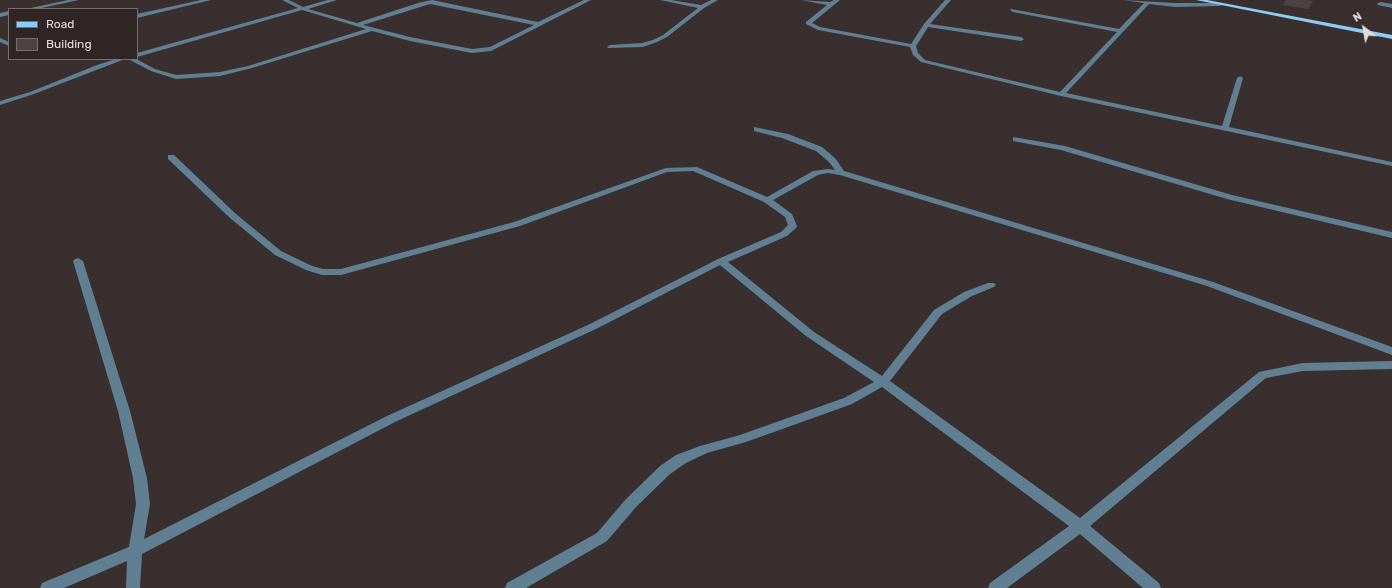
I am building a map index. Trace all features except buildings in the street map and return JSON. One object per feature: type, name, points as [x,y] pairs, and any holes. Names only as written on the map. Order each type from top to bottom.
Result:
[{"type":"main road","points":[[1199,0],[1392,37]]},
{"type":"street","points":[[34,8],[76,0]]},
{"type":"street","points":[[138,16],[208,0]]},
{"type":"street","points":[[285,0],[303,9],[357,25],[410,39],[472,51],[491,49],[588,0]]},
{"type":"street","points":[[138,54],[334,0]]},
{"type":"street","points":[[357,25],[440,0]]},
{"type":"street","points":[[663,0],[702,7]]},
{"type":"street","points":[[610,47],[643,45],[655,41],[665,36],[702,7],[715,0]]},
{"type":"street","points":[[804,0],[831,4]]},
{"type":"street","points":[[837,0],[808,23],[818,28],[913,46]]},
{"type":"street","points":[[948,0],[926,25],[913,46],[915,54],[924,61],[1061,94],[1392,164]]},
{"type":"street","points":[[1126,0],[1155,3]]},
{"type":"street","points":[[1140,0],[1174,5],[1220,4]]},
{"type":"street","points":[[430,2],[539,24]]},
{"type":"street","points":[[1061,94],[1146,3]]},
{"type":"street","points":[[1380,4],[1392,6]]},
{"type":"street","points":[[1013,10],[1120,31]]},
{"type":"street","points":[[926,25],[1021,39]]},
{"type":"street","points":[[133,60],[153,70],[176,77],[220,74],[250,67],[372,29]]},
{"type":"street","points":[[1,103],[32,93],[99,66],[119,60]]},
{"type":"street","points":[[1225,129],[1240,78]]},
{"type":"street","points":[[757,129],[785,136],[819,149],[832,160],[841,173]]},
{"type":"street","points":[[1016,139],[1062,148],[1230,196],[1392,235]]},
{"type":"street","points":[[47,588],[135,551],[391,419],[594,326],[721,261],[784,234],[793,226],[789,216],[767,200],[694,169],[666,170],[517,224],[341,272],[322,272],[278,253],[233,216],[171,157]]},
{"type":"street","points":[[767,200],[816,174],[828,171],[841,173],[1210,284],[1392,351]]},
{"type":"street","points":[[78,261],[124,411],[140,478],[144,504],[135,551],[133,588]]},
{"type":"street","points":[[721,261],[810,334],[883,382],[1080,526],[1154,588]]},
{"type":"street","points":[[512,588],[602,536],[631,503],[665,470],[681,459],[704,449],[742,439],[848,402],[883,382],[938,312],[968,294],[991,285]]},
{"type":"street","points":[[995,588],[1080,526],[1263,375],[1303,368],[1392,365]]}]
